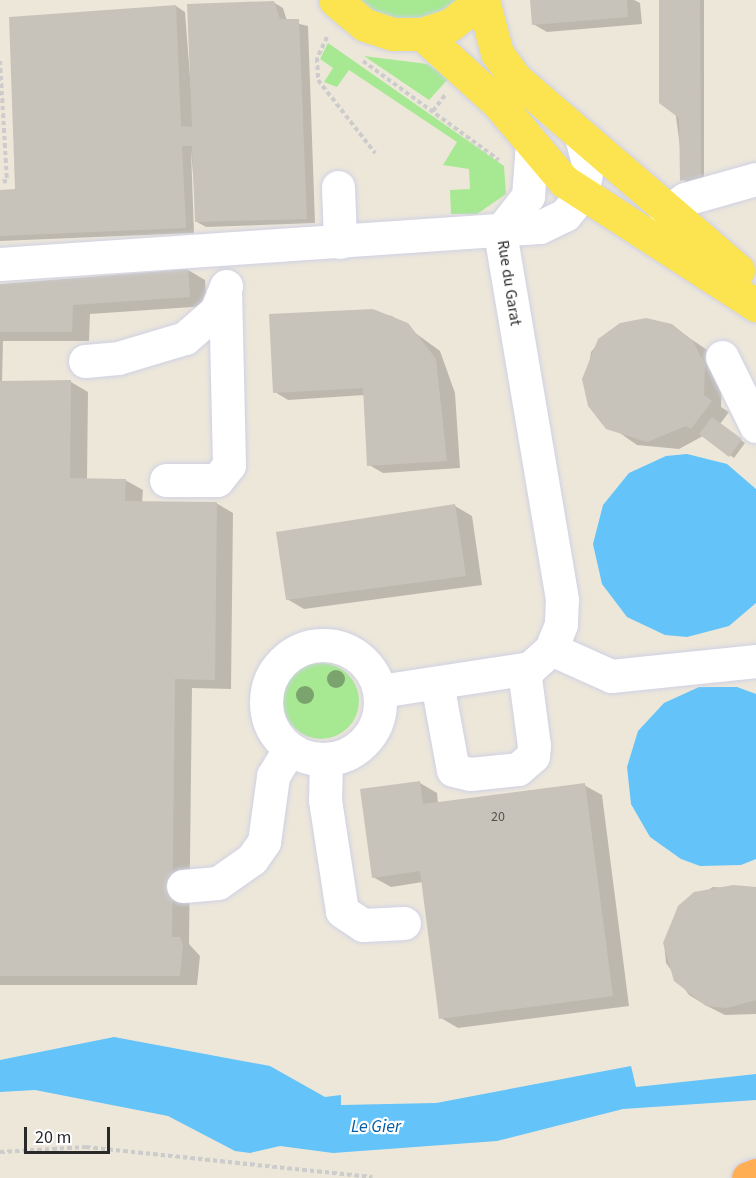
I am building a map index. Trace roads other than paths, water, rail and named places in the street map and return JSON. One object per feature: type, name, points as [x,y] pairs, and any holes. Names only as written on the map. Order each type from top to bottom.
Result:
[{"type":"highway","points":[[748,1178],[756,1175]]},
{"type":"main road","points":[[332,3],[365,25],[393,34],[422,34],[450,25],[483,0],[506,67],[666,212],[756,283]]},
{"type":"main road","points":[[422,34],[532,144],[549,167],[582,194],[756,305]]},
{"type":"street","points":[[500,232],[551,222],[582,194],[588,163],[581,136]]},
{"type":"street","points":[[500,232],[528,196],[532,144]]},
{"type":"street","points":[[666,212],[685,199],[756,179]]},
{"type":"street","points":[[338,187],[340,242]]},
{"type":"street","name":"Rue du Garat","points":[[0,264],[500,232],[562,599],[561,624],[551,649]]},
{"type":"street","points":[[166,480],[217,480],[229,465],[226,249]]},
{"type":"street","points":[[85,361],[118,358],[185,338],[216,311],[225,291]]},
{"type":"street","points":[[722,357],[756,426]]},
{"type":"street","points":[[329,644],[346,649],[374,674],[380,691],[380,711],[368,737],[345,755],[326,760],[289,748],[275,735],[265,698],[279,664],[293,653],[329,644]]},
{"type":"street","points":[[380,691],[524,670],[551,649],[611,676],[756,661]]},
{"type":"street","points":[[437,683],[453,770],[470,774],[518,769],[533,756],[534,746],[524,670]]},
{"type":"street","points":[[183,886],[218,883],[252,860],[264,842],[273,776],[289,748]]},
{"type":"street","points":[[326,760],[325,800],[342,911],[363,925],[404,923]]},
{"type":"water","points":[[687,454],[727,464],[756,489],[756,603],[729,626],[687,637],[665,635],[627,617],[602,584],[593,544],[603,505],[629,473],[666,456]]},
{"type":"water","points":[[699,687],[737,687],[756,694],[756,859],[741,865],[700,866],[681,859],[650,837],[631,804],[627,767],[638,731],[664,703]]},
{"type":"water","name":"Le Gier","points":[[114,1037],[270,1066],[325,1097],[341,1095],[341,1105],[436,1103],[631,1066],[636,1087],[756,1074],[756,1100],[623,1109],[497,1141],[333,1153],[280,1146],[250,1153],[235,1151],[168,1116],[35,1090],[0,1092],[0,1060]]}]
